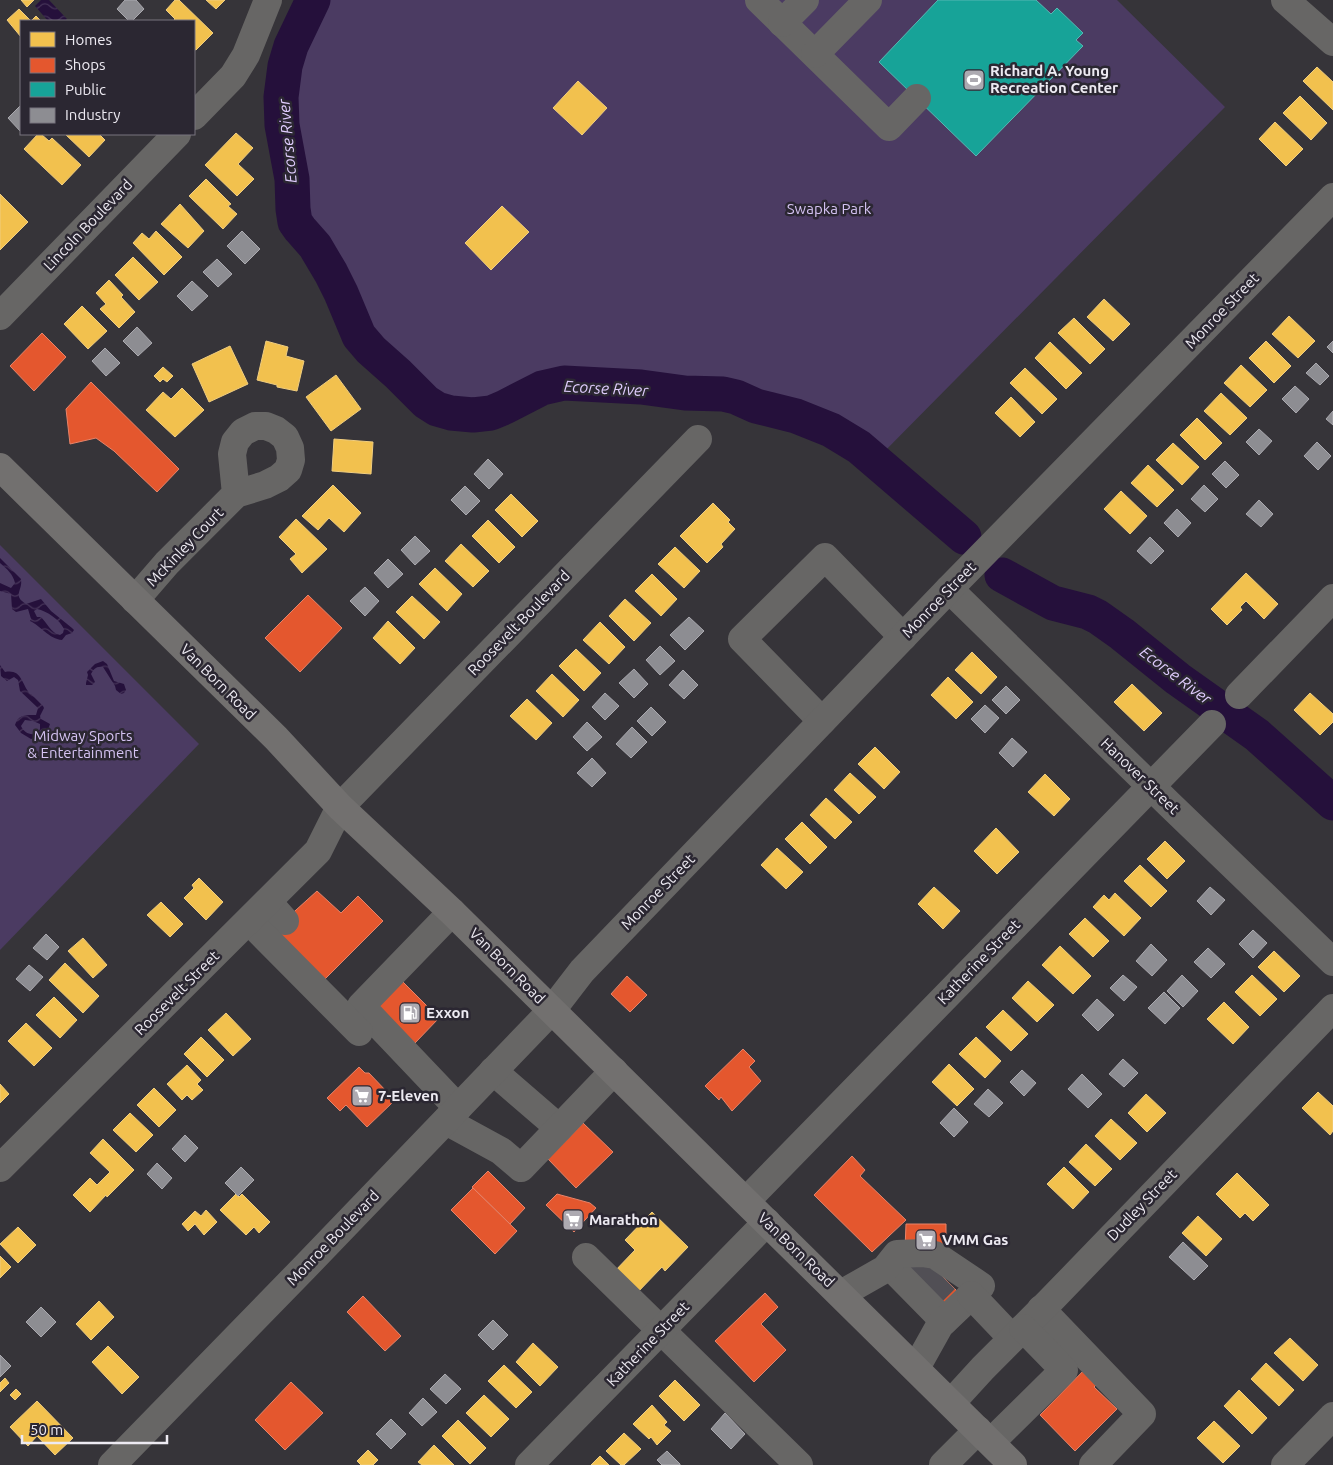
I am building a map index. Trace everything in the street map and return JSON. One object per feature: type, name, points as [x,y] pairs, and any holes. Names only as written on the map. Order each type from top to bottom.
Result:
[{"type":"main road","name":"Van Born Road","points":[[0,467],[276,738],[340,807],[452,912],[1013,1465]]},
{"type":"street","points":[[195,115],[233,76],[246,55],[268,0]]},
{"type":"street","points":[[759,0],[889,127],[917,98]]},
{"type":"street","points":[[782,23],[805,0]]},
{"type":"street","points":[[815,54],[868,0]]},
{"type":"street","points":[[1285,0],[1333,42]]},
{"type":"street","name":"Lincoln Boulevard","points":[[0,316],[176,135]]},
{"type":"street","name":"Monroe Street","points":[[552,1010],[582,971],[822,721],[1333,197]]},
{"type":"street","name":"Roosevelt Boulevard","points":[[340,807],[698,439]]},
{"type":"street","name":"McKinley Court","points":[[135,600],[167,563],[236,494]]},
{"type":"street","points":[[822,721],[742,639],[825,557],[903,637]]},
{"type":"street","name":"Hanover Street","points":[[957,581],[1151,786],[1333,962]]},
{"type":"street","points":[[1239,695],[1333,598]]},
{"type":"street","name":"Katherine Street","points":[[746,1201],[1212,724]]},
{"type":"street","name":"Roosevelt Street","points":[[0,1168],[249,921],[276,911],[318,851],[340,807]]},
{"type":"street","points":[[452,912],[361,1006],[452,1114],[521,1168],[614,1071]]},
{"type":"street","points":[[249,921],[359,1032]]},
{"type":"street","name":"Dudley Street","points":[[951,1403],[1333,1008]]},
{"type":"street","name":"Monroe Boulevard","points":[[112,1465],[552,1010]]},
{"type":"street","points":[[493,1071],[559,1128]]},
{"type":"street","name":"Katherine Street","points":[[529,1465],[768,1222]]},
{"type":"street","points":[[840,1294],[885,1270],[897,1254],[922,1253],[944,1322]]},
{"type":"street","points":[[586,1257],[799,1465]]},
{"type":"street","points":[[889,1265],[930,1279],[981,1286],[940,1325],[916,1368]]},
{"type":"street","points":[[943,1465],[985,1436],[1064,1370],[971,1295]]},
{"type":"street","points":[[1041,1309],[1142,1414],[1092,1465]]},
{"type":"street","points":[[1285,1465],[1333,1416]]},
{"type":"green space","name":"Swapka Park","points":[[313,0],[1117,0],[1225,107],[875,461],[859,447],[831,430],[796,416],[756,406],[736,397],[723,394],[685,393],[641,387],[564,383],[542,388],[491,413],[473,415],[451,413],[437,409],[426,402],[371,350],[359,336],[331,273],[315,246],[295,222],[292,179],[282,125],[281,97],[285,66],[291,46]]},
{"type":"green space","name":"Midway Sports & Entertainment","points":[[0,545],[199,744],[0,950]]},
{"type":"water","points":[[41,0],[49,0],[67,19],[47,20],[35,6]]},
{"type":"water","points":[[0,558],[21,579],[19,595],[22,601],[26,604],[41,599],[51,611],[74,630],[72,633],[66,635],[62,640],[57,639],[30,621],[28,609],[16,612],[12,609],[11,594],[0,591],[0,583],[11,588],[15,583],[11,574],[0,563]],"holes":[[[37,609],[53,616],[60,622],[64,629],[63,633],[57,634],[41,617],[37,617],[34,611]]]},
{"type":"water","points":[[103,661],[107,664],[114,681],[124,684],[126,690],[124,693],[121,694],[116,690],[103,667],[94,669],[91,674],[95,682],[92,685],[86,685],[87,672],[95,664]]},
{"type":"water","points":[[0,665],[5,672],[15,673],[21,678],[30,694],[44,708],[40,716],[41,719],[50,724],[47,731],[31,739],[21,733],[15,725],[16,721],[26,715],[36,715],[38,708],[20,691],[18,680],[14,677],[7,681],[1,676]],"holes":[[[25,720],[40,724],[38,733],[28,733],[21,726]]]},
{"type":"building: Homes","points":[[21,0],[34,0],[27,7]]},
{"type":"building: Homes","points":[[175,0],[179,0],[213,33],[196,50],[195,20],[174,20],[166,10]]},
{"type":"building: Homes","points":[[206,0],[225,0],[216,9]]},
{"type":"building: Homes","points":[[19,9],[30,20],[20,20],[20,36],[7,20]]},
{"type":"building: Homes","points":[[36,16],[40,20],[32,20]]},
{"type":"building: Homes","points":[[1317,67],[1333,82],[1333,110],[1303,81]]},
{"type":"building: Homes","points":[[578,81],[607,108],[582,135],[553,108]]},
{"type":"building: Homes","points":[[1300,96],[1327,123],[1311,140],[1283,113]]},
{"type":"building: Homes","points":[[1275,122],[1303,149],[1286,166],[1259,139]]},
{"type":"building: Homes","points":[[236,133],[253,148],[238,164],[254,179],[237,196],[205,165]]},
{"type":"building: Homes","points":[[37,135],[42,135],[49,141],[52,138],[81,165],[62,185],[24,149]]},
{"type":"building: Homes","points":[[66,135],[100,135],[105,140],[89,157]]},
{"type":"building: Homes","points":[[206,179],[231,204],[228,206],[237,214],[223,229],[189,196]]},
{"type":"building: Homes","points":[[0,194],[28,222],[0,250]]},
{"type":"building: Homes","points":[[180,204],[204,231],[188,248],[161,224]]},
{"type":"building: Homes","points":[[502,206],[529,232],[491,270],[465,243]]},
{"type":"building: Homes","points":[[156,231],[182,257],[164,275],[133,243],[142,233],[149,239]]},
{"type":"building: Homes","points":[[133,257],[158,282],[139,300],[115,275]]},
{"type":"building: Homes","points":[[109,280],[135,312],[119,328],[100,309],[106,304],[96,293]]},
{"type":"building: Homes","points":[[1104,299],[1130,324],[1113,341],[1087,317]]},
{"type":"building: Homes","points":[[82,306],[107,331],[88,349],[64,324]]},
{"type":"building: Homes","points":[[1289,316],[1315,341],[1298,358],[1272,334]]},
{"type":"building: Homes","points":[[1074,318],[1105,349],[1090,364],[1058,333]]},
{"type":"building: Homes","points":[[266,341],[288,347],[286,356],[304,361],[297,391],[257,380]]},
{"type":"building: Homes","points":[[1266,341],[1291,366],[1274,383],[1249,358]]},
{"type":"building: Homes","points":[[1050,342],[1082,373],[1066,389],[1035,358]]},
{"type":"building: Homes","points":[[230,346],[248,384],[209,402],[192,364]]},
{"type":"building: Homes","points":[[1241,365],[1267,390],[1250,407],[1224,383]]},
{"type":"building: Homes","points":[[163,367],[173,376],[167,382],[163,379],[160,382],[154,376]]},
{"type":"building: Homes","points":[[1025,368],[1057,399],[1042,414],[1010,383]]},
{"type":"building: Homes","points":[[336,375],[361,409],[331,431],[306,397]]},
{"type":"building: Homes","points":[[182,388],[204,410],[175,437],[146,410],[163,392],[171,399]]},
{"type":"building: Homes","points":[[1221,393],[1247,418],[1230,435],[1204,411]]},
{"type":"building: Homes","points":[[1011,397],[1035,422],[1020,437],[995,413]]},
{"type":"building: Homes","points":[[1197,418],[1222,443],[1205,460],[1180,435]]},
{"type":"building: Homes","points":[[334,439],[373,442],[371,474],[332,471]]},
{"type":"building: Homes","points":[[1173,443],[1199,467],[1182,485],[1156,460]]},
{"type":"building: Homes","points":[[1148,465],[1174,490],[1157,507],[1131,483]]},
{"type":"building: Homes","points":[[333,485],[361,513],[344,532],[329,518],[318,530],[302,516]]},
{"type":"building: Homes","points":[[1121,491],[1147,516],[1130,534],[1104,509]]},
{"type":"building: Homes","points":[[511,494],[538,521],[522,537],[495,510]]},
{"type":"building: Homes","points":[[713,503],[730,520],[728,522],[735,529],[721,544],[723,547],[707,563],[680,536]]},
{"type":"building: Homes","points":[[296,519],[327,549],[302,573],[290,559],[296,554],[279,537]]},
{"type":"building: Homes","points":[[488,520],[515,547],[499,563],[472,536]]},
{"type":"building: Homes","points":[[461,544],[489,571],[473,587],[445,561]]},
{"type":"building: Homes","points":[[675,547],[700,571],[684,588],[658,564]]},
{"type":"building: Homes","points":[[435,568],[462,594],[447,611],[419,584]]},
{"type":"building: Homes","points":[[1246,573],[1278,604],[1264,619],[1246,601],[1240,607],[1242,610],[1227,625],[1211,609]]},
{"type":"building: Homes","points":[[652,574],[677,599],[661,616],[635,591]]},
{"type":"building: Homes","points":[[412,596],[440,622],[424,639],[396,612]]},
{"type":"building: Homes","points":[[625,599],[651,623],[634,641],[609,616]]},
{"type":"building: Homes","points":[[388,621],[415,648],[400,664],[373,638]]},
{"type":"building: Homes","points":[[600,622],[625,647],[609,664],[583,640]]},
{"type":"building: Homes","points":[[576,649],[601,673],[584,691],[559,666]]},
{"type":"building: Homes","points":[[972,652],[997,677],[981,694],[955,670]]},
{"type":"building: Homes","points":[[552,674],[579,700],[563,717],[536,691]]},
{"type":"building: Homes","points":[[948,677],[973,702],[956,719],[931,695]]},
{"type":"building: Homes","points":[[1132,684],[1162,713],[1144,731],[1114,702]]},
{"type":"building: Homes","points":[[1310,693],[1333,714],[1333,722],[1320,735],[1294,710]]},
{"type":"building: Homes","points":[[527,699],[552,723],[536,740],[510,716]]},
{"type":"building: Homes","points":[[875,747],[900,772],[884,789],[858,764]]},
{"type":"building: Homes","points":[[850,773],[876,797],[859,814],[834,790]]},
{"type":"building: Homes","points":[[1045,774],[1070,799],[1054,816],[1028,792]]},
{"type":"building: Homes","points":[[826,798],[852,822],[835,839],[810,815]]},
{"type":"building: Homes","points":[[802,822],[827,847],[810,864],[785,839]]},
{"type":"building: Homes","points":[[996,828],[1019,852],[997,874],[974,851]]},
{"type":"building: Homes","points":[[1165,841],[1185,861],[1167,879],[1147,859]]},
{"type":"building: Homes","points":[[777,848],[803,872],[786,889],[761,865]]},
{"type":"building: Homes","points":[[1140,865],[1167,891],[1151,907],[1124,881]]},
{"type":"building: Homes","points":[[199,878],[223,902],[206,920],[184,898],[194,888],[192,885]]},
{"type":"building: Homes","points":[[934,887],[960,911],[943,929],[918,904]]},
{"type":"building: Homes","points":[[1115,893],[1141,918],[1124,936],[1093,907],[1104,895],[1109,900]]},
{"type":"building: Homes","points":[[161,902],[183,924],[170,937],[147,915]]},
{"type":"building: Homes","points":[[1085,918],[1109,941],[1093,957],[1069,934]]},
{"type":"building: Homes","points":[[83,938],[107,965],[93,978],[68,951]]},
{"type":"building: Homes","points":[[1060,946],[1091,976],[1073,994],[1042,965]]},
{"type":"building: Homes","points":[[1274,951],[1300,976],[1284,992],[1258,967]]},
{"type":"building: Homes","points":[[65,963],[99,996],[83,1013],[49,980]]},
{"type":"building: Homes","points":[[1252,975],[1277,999],[1260,1016],[1235,992]]},
{"type":"building: Homes","points":[[1028,981],[1054,1005],[1037,1022],[1012,998]]},
{"type":"building: Homes","points":[[54,997],[77,1020],[60,1038],[36,1015]]},
{"type":"building: Homes","points":[[1224,1002],[1249,1027],[1233,1044],[1207,1019]]},
{"type":"building: Homes","points":[[1003,1010],[1028,1034],[1011,1051],[986,1027]]},
{"type":"building: Homes","points":[[226,1013],[251,1039],[233,1056],[208,1030]]},
{"type":"building: Homes","points":[[26,1023],[52,1048],[34,1066],[8,1041]]},
{"type":"building: Homes","points":[[201,1037],[224,1060],[207,1077],[184,1054]]},
{"type":"building: Homes","points":[[976,1037],[1001,1061],[985,1078],[959,1054]]},
{"type":"building: Homes","points":[[949,1064],[974,1089],[957,1106],[932,1082]]},
{"type":"building: Homes","points":[[187,1065],[201,1080],[197,1084],[203,1090],[192,1100],[187,1095],[182,1100],[167,1084]]},
{"type":"building: Homes","points":[[0,1084],[9,1094],[0,1103]]},
{"type":"building: Homes","points":[[154,1088],[176,1110],[159,1127],[137,1105]]},
{"type":"building: Homes","points":[[1318,1092],[1333,1106],[1333,1131],[1330,1135],[1302,1108]]},
{"type":"building: Homes","points":[[1146,1094],[1166,1113],[1147,1132],[1128,1113]]},
{"type":"building: Homes","points":[[130,1113],[153,1135],[136,1152],[113,1130]]},
{"type":"building: Homes","points":[[1111,1119],[1137,1143],[1120,1160],[1095,1136]]},
{"type":"building: Homes","points":[[103,1139],[134,1170],[90,1212],[73,1195],[90,1178],[97,1185],[110,1172],[90,1153]]},
{"type":"building: Homes","points":[[1086,1144],[1112,1169],[1095,1186],[1069,1162]]},
{"type":"building: Homes","points":[[1064,1167],[1089,1192],[1073,1209],[1047,1184]]},
{"type":"building: Homes","points":[[1237,1173],[1269,1205],[1253,1221],[1245,1213],[1240,1218],[1216,1194]]},
{"type":"building: Homes","points":[[236,1194],[239,1197],[242,1194],[270,1222],[259,1233],[254,1227],[246,1235],[220,1210]]},
{"type":"building: Homes","points":[[206,1210],[217,1222],[204,1235],[195,1224],[188,1231],[182,1224],[195,1211],[201,1216]]},
{"type":"building: Homes","points":[[652,1212],[688,1247],[665,1271],[662,1267],[636,1294],[613,1273],[635,1250],[625,1240]]},
{"type":"building: Homes","points":[[1198,1216],[1222,1239],[1206,1256],[1182,1233]]},
{"type":"building: Homes","points":[[18,1227],[36,1245],[18,1263],[0,1244]]},
{"type":"building: Homes","points":[[0,1256],[11,1267],[0,1278]]},
{"type":"building: Homes","points":[[99,1301],[114,1317],[91,1340],[76,1324]]},
{"type":"building: Homes","points":[[1290,1338],[1318,1365],[1303,1381],[1274,1353]]},
{"type":"building: Homes","points":[[533,1343],[558,1367],[540,1386],[516,1362]]},
{"type":"building: Homes","points":[[108,1346],[139,1377],[122,1394],[92,1362]]},
{"type":"building: Homes","points":[[1266,1363],[1294,1390],[1279,1406],[1251,1379]]},
{"type":"building: Homes","points":[[504,1365],[532,1392],[516,1408],[488,1381]]},
{"type":"building: Homes","points":[[5,1378],[9,1383],[0,1392],[0,1383]]},
{"type":"building: Homes","points":[[675,1380],[700,1405],[684,1421],[659,1396]]},
{"type":"building: Homes","points":[[16,1389],[21,1394],[15,1400],[10,1395]]},
{"type":"building: Homes","points":[[1239,1390],[1267,1418],[1252,1434],[1224,1406]]},
{"type":"building: Homes","points":[[484,1395],[509,1419],[491,1437],[466,1413]]},
{"type":"building: Homes","points":[[37,1401],[73,1438],[55,1455],[37,1436],[28,1446],[10,1427]]},
{"type":"building: Homes","points":[[652,1405],[667,1422],[664,1425],[671,1431],[657,1445],[651,1437],[649,1439],[633,1424]]},
{"type":"building: Homes","points":[[458,1420],[486,1448],[470,1464],[442,1436]]},
{"type":"building: Homes","points":[[1214,1421],[1240,1446],[1223,1463],[1197,1438]]},
{"type":"building: Homes","points":[[624,1433],[641,1449],[624,1465],[621,1465],[606,1451]]},
{"type":"building: Homes","points":[[434,1445],[454,1465],[422,1465],[418,1462]]},
{"type":"building: Homes","points":[[368,1450],[378,1460],[373,1465],[361,1465],[357,1461]]},
{"type":"building: Homes","points":[[600,1456],[609,1465],[591,1465]]},
{"type":"building: Shops","points":[[42,333],[66,357],[34,391],[10,366]]},
{"type":"building: Shops","points":[[91,382],[179,469],[157,492],[114,451],[96,438],[70,444],[66,409]]},
{"type":"building: Shops","points":[[308,595],[342,628],[300,672],[265,638]]},
{"type":"building: Shops","points":[[317,891],[341,913],[358,896],[383,921],[325,979],[275,929]]},
{"type":"building: Shops","points":[[627,976],[647,995],[630,1012],[611,994]]},
{"type":"building: Shops","points":[[402,981],[439,1018],[415,1043],[377,1006]]},
{"type":"building: Shops","points":[[743,1049],[755,1061],[749,1067],[761,1081],[732,1111],[721,1097],[719,1100],[705,1086]]},
{"type":"building: Shops","points":[[359,1067],[365,1073],[369,1073],[388,1093],[388,1097],[393,1102],[367,1127],[346,1105],[340,1111],[327,1098]]},
{"type":"building: Shops","points":[[583,1123],[613,1152],[576,1188],[548,1159]]},
{"type":"building: Shops","points":[[852,1156],[865,1170],[860,1176],[906,1220],[872,1252],[814,1195]]},
{"type":"building: Shops","points":[[488,1171],[525,1208],[510,1224],[472,1187]]},
{"type":"building: Shops","points":[[473,1188],[517,1231],[495,1254],[451,1210]]},
{"type":"building: Shops","name":"Marathon","points":[[557,1194],[590,1203],[596,1208],[574,1232],[546,1205]]},
{"type":"building: Shops","points":[[906,1224],[946,1224],[946,1249],[905,1249]]},
{"type":"building: Shops","points":[[920,1254],[959,1293],[942,1310],[904,1271]]},
{"type":"building: Shops","points":[[765,1293],[778,1307],[761,1324],[786,1350],[754,1382],[715,1341]]},
{"type":"building: Shops","points":[[363,1296],[401,1336],[385,1351],[347,1312]]},
{"type":"building: Shops","points":[[1090,1364],[1104,1377],[1094,1387],[1117,1409],[1075,1451],[1040,1415]]},
{"type":"building: Shops","points":[[291,1382],[323,1413],[285,1450],[255,1420]]},
{"type":"building: Public","name":"Richard A. Young Recreation Center","points":[[938,0],[1036,0],[1051,14],[1057,8],[1083,33],[1076,40],[1083,46],[976,156],[879,62]]},
{"type":"building: Industry","points":[[125,0],[136,0],[144,9],[133,20],[128,20],[117,9]]},
{"type":"building: Industry","points":[[20,106],[20,131],[8,118]]},
{"type":"building: Industry","points":[[242,231],[260,249],[245,264],[227,246]]},
{"type":"building: Industry","points":[[217,259],[232,274],[218,287],[203,272]]},
{"type":"building: Industry","points":[[192,281],[208,296],[192,311],[177,296]]},
{"type":"building: Industry","points":[[137,327],[152,343],[138,356],[123,341]]},
{"type":"building: Industry","points":[[1333,341],[1333,353],[1327,347]]},
{"type":"building: Industry","points":[[105,348],[120,363],[106,376],[92,361]]},
{"type":"building: Industry","points":[[1316,363],[1329,376],[1320,385],[1306,373]]},
{"type":"building: Industry","points":[[1295,386],[1309,399],[1296,413],[1282,399]]},
{"type":"building: Industry","points":[[1333,411],[1333,425],[1326,419]]},
{"type":"building: Industry","points":[[1259,429],[1272,441],[1259,455],[1246,442]]},
{"type":"building: Industry","points":[[1317,442],[1331,456],[1318,470],[1304,456]]},
{"type":"building: Industry","points":[[488,459],[503,474],[489,489],[474,474]]},
{"type":"building: Industry","points":[[1225,461],[1239,475],[1226,488],[1212,474]]},
{"type":"building: Industry","points":[[1204,485],[1218,499],[1205,512],[1191,499]]},
{"type":"building: Industry","points":[[465,486],[480,501],[466,515],[451,500]]},
{"type":"building: Industry","points":[[1259,500],[1273,514],[1261,527],[1246,514]]},
{"type":"building: Industry","points":[[1177,509],[1191,523],[1178,537],[1164,523]]},
{"type":"building: Industry","points":[[415,536],[430,551],[415,565],[401,550]]},
{"type":"building: Industry","points":[[1150,537],[1164,551],[1151,564],[1137,551]]},
{"type":"building: Industry","points":[[388,559],[403,574],[388,588],[374,573]]},
{"type":"building: Industry","points":[[365,587],[379,601],[365,616],[350,601]]},
{"type":"building: Industry","points":[[689,617],[704,631],[685,650],[670,635]]},
{"type":"building: Industry","points":[[660,646],[675,661],[660,675],[646,660]]},
{"type":"building: Industry","points":[[634,669],[648,684],[634,698],[619,683]]},
{"type":"building: Industry","points":[[683,670],[698,685],[684,699],[669,685]]},
{"type":"building: Industry","points":[[1006,686],[1020,700],[1006,714],[992,700]]},
{"type":"building: Industry","points":[[605,693],[619,706],[605,720],[592,707]]},
{"type":"building: Industry","points":[[985,705],[999,718],[985,733],[971,719]]},
{"type":"building: Industry","points":[[651,707],[666,722],[652,736],[637,721]]},
{"type":"building: Industry","points":[[587,722],[602,737],[587,751],[573,737]]},
{"type":"building: Industry","points":[[632,727],[647,742],[631,758],[616,744]]},
{"type":"building: Industry","points":[[1012,738],[1027,752],[1013,767],[999,753]]},
{"type":"building: Industry","points":[[592,758],[606,773],[592,787],[577,773]]},
{"type":"building: Industry","points":[[1210,887],[1225,900],[1211,915],[1197,901]]},
{"type":"building: Industry","points":[[1253,930],[1267,943],[1253,958],[1239,944]]},
{"type":"building: Industry","points":[[46,934],[59,947],[47,960],[33,948]]},
{"type":"building: Industry","points":[[1151,944],[1167,960],[1152,976],[1136,961]]},
{"type":"building: Industry","points":[[1208,948],[1225,964],[1211,978],[1194,962]]},
{"type":"building: Industry","points":[[29,965],[43,977],[30,991],[16,979]]},
{"type":"building: Industry","points":[[1123,975],[1137,987],[1124,1001],[1110,988]]},
{"type":"building: Industry","points":[[1182,975],[1198,991],[1183,1007],[1167,991]]},
{"type":"building: Industry","points":[[1164,992],[1180,1008],[1165,1024],[1148,1008]]},
{"type":"building: Industry","points":[[1097,999],[1114,1015],[1098,1031],[1082,1015]]},
{"type":"building: Industry","points":[[1123,1059],[1138,1073],[1124,1087],[1109,1074]]},
{"type":"building: Industry","points":[[1022,1070],[1036,1083],[1024,1096],[1010,1082]]},
{"type":"building: Industry","points":[[1082,1074],[1102,1094],[1088,1108],[1068,1089]]},
{"type":"building: Industry","points":[[988,1089],[1003,1103],[989,1117],[974,1104]]},
{"type":"building: Industry","points":[[954,1108],[968,1122],[954,1137],[940,1123]]},
{"type":"building: Industry","points":[[185,1135],[198,1148],[185,1162],[172,1149]]},
{"type":"building: Industry","points":[[157,1163],[172,1178],[162,1189],[147,1174]]},
{"type":"building: Industry","points":[[241,1167],[254,1180],[238,1196],[225,1183]]},
{"type":"building: Industry","points":[[1183,1242],[1208,1266],[1194,1280],[1169,1257]]},
{"type":"building: Industry","points":[[41,1307],[56,1322],[41,1337],[26,1322]]},
{"type":"building: Industry","points":[[493,1320],[508,1335],[493,1350],[478,1335]]},
{"type":"building: Industry","points":[[0,1355],[11,1366],[0,1377]]},
{"type":"building: Industry","points":[[445,1374],[461,1389],[446,1404],[430,1389]]},
{"type":"building: Industry","points":[[423,1398],[437,1412],[422,1426],[409,1413]]},
{"type":"building: Industry","points":[[725,1413],[745,1434],[731,1449],[711,1429]]},
{"type":"building: Industry","points":[[391,1419],[406,1434],[391,1449],[376,1434]]},
{"type":"building: Industry","points":[[667,1451],[680,1465],[662,1465],[657,1460]]},
{"type":"waterway","name":"Ecorse River","points":[[313,0],[291,46],[285,66],[281,97],[282,125],[292,179],[295,222],[315,246],[331,273],[359,336],[371,350],[426,402],[437,409],[451,413],[473,415],[491,413],[542,388],[564,383],[641,387],[685,393],[723,394],[736,397],[756,406],[796,416],[831,430],[859,447],[964,537]]},
{"type":"waterway","name":"Ecorse River","points":[[1002,575],[1053,603],[1088,612],[1098,617],[1178,679],[1257,735],[1333,803]]},
{"type":"tunnel","points":[[913,1281],[930,1264]]},
{"type":"tunnel","points":[[928,1296],[945,1279]]},
{"type":"place","name":"Richard A. Young Recreation Center","points":[[974,80]]},
{"type":"place","name":"Exxon","points":[[410,1013]]},
{"type":"place","name":"7-Eleven","points":[[362,1096]]},
{"type":"place","name":"Marathon","points":[[573,1220]]},
{"type":"place","name":"VMM Gas","points":[[926,1240]]}]
